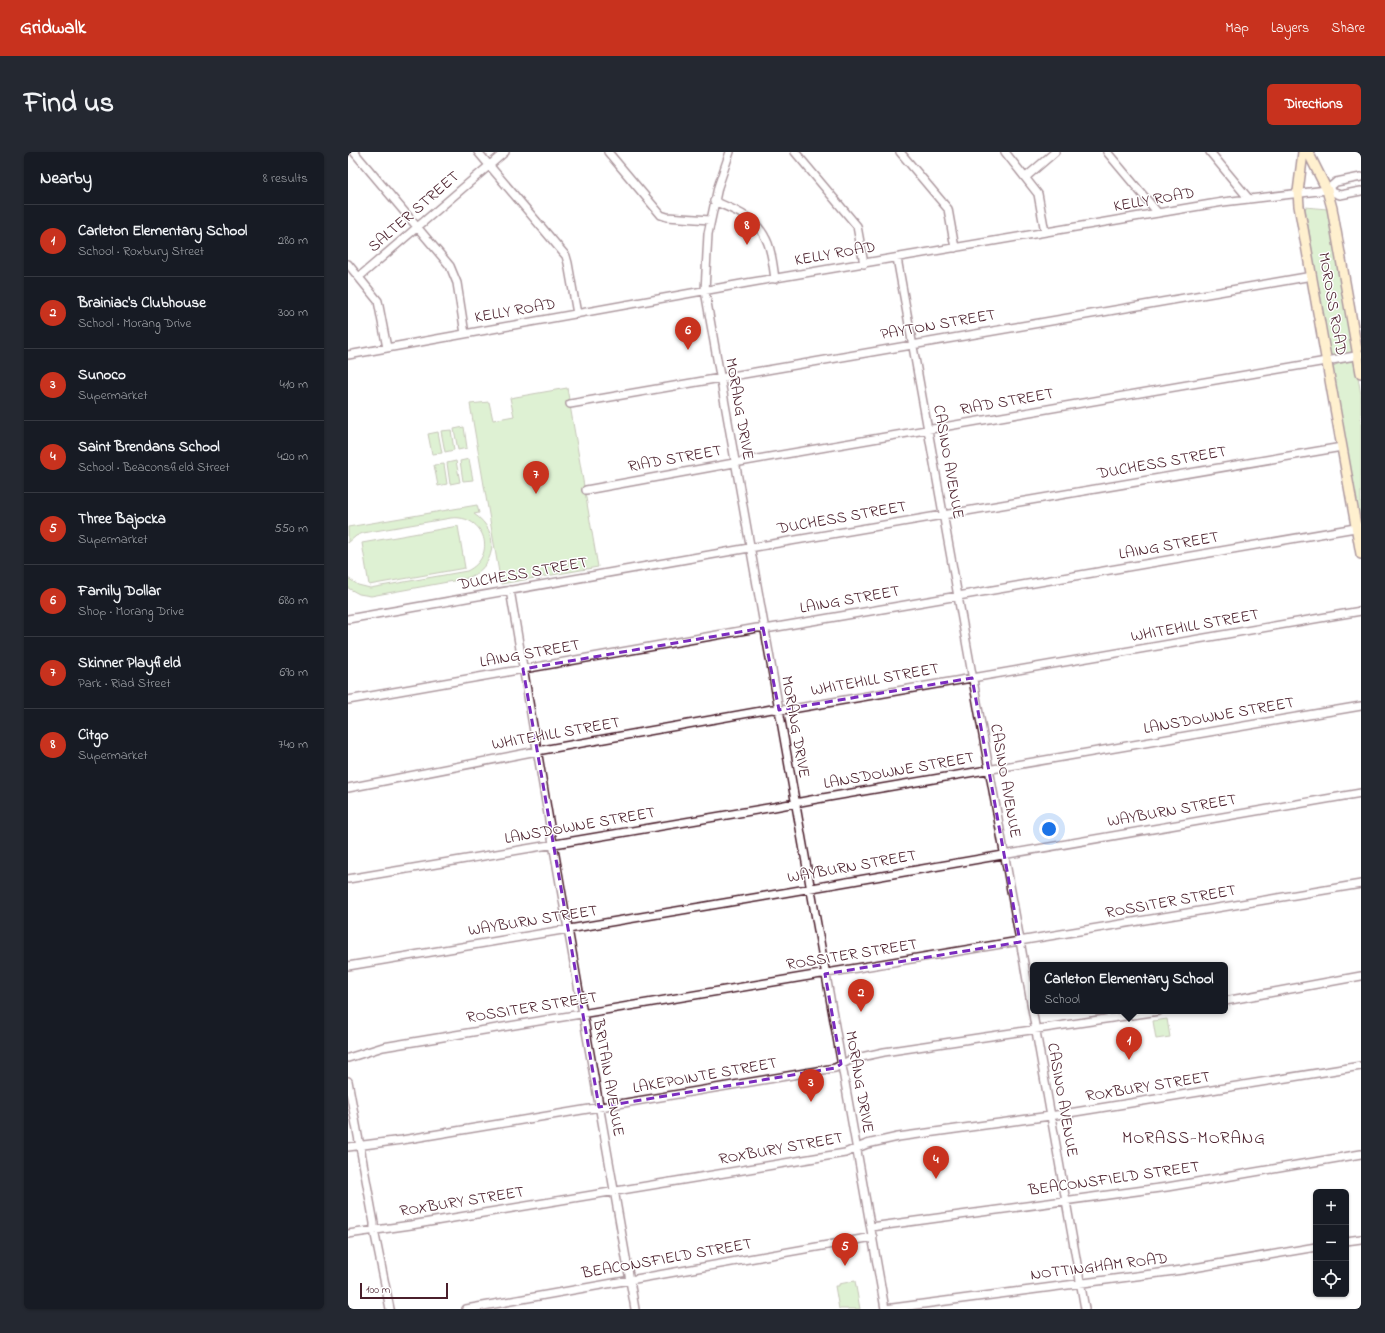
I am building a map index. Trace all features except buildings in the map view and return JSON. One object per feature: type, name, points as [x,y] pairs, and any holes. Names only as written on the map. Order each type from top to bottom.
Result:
[{"type":"main road","name":"MOROSS ROAD","points":[[1303,152],[1298,192],[1342,447],[1359,527],[1361,554]]},
{"type":"main road","name":"MOROSS ROAD","points":[[1308,152],[1327,190],[1332,208],[1359,355],[1361,374]]},
{"type":"street","points":[[354,152],[450,266],[457,283],[466,334]]},
{"type":"street","points":[[478,152],[566,256],[577,314]]},
{"type":"street","name":"SALTER STREET","points":[[359,277],[505,152]]},
{"type":"street","points":[[608,152],[661,215],[667,217],[710,220]]},
{"type":"street","name":"MORANG DRIVE","points":[[730,152],[714,201],[710,220],[706,248],[704,291],[885,1309]]},
{"type":"street","points":[[795,152],[857,226],[864,264]]},
{"type":"street","points":[[900,152],[948,209],[955,248]]},
{"type":"street","points":[[1005,152],[1038,194],[1046,232]]},
{"type":"street","points":[[1026,177],[1055,152]]},
{"type":"street","points":[[1107,152],[1158,213]]},
{"type":"street","points":[[1210,152],[1249,199]]},
{"type":"street","name":"KELLY ROAD","points":[[1327,190],[1336,182],[1361,177]]},
{"type":"street","name":"KELLY ROAD","points":[[348,355],[704,291],[1158,213],[1298,192],[1327,190],[1340,195],[1361,191]]},
{"type":"street","points":[[714,201],[748,217],[760,230],[766,239],[775,279]]},
{"type":"street","name":"CASINO AVENUE","points":[[897,258],[1030,1000]]},
{"type":"street","points":[[348,264],[378,301],[387,348]]},
{"type":"street","name":"PAYTON STREET","points":[[570,404],[719,377],[1312,276]]},
{"type":"street","name":"RIAD STREET","points":[[586,490],[734,462],[1359,355]]},
{"type":"street","name":"DUCHESS STREET","points":[[348,619],[749,548],[1342,447]]},
{"type":"street","name":"LAING STREET","points":[[348,700],[757,628],[771,628],[1359,527]]},
{"type":"street","name":"BRITAIN AVENUE","points":[[510,590],[635,1309]]},
{"type":"street","name":"WHITEHILL STREET","points":[[348,788],[537,751],[772,709],[779,710],[972,678],[1361,611]]},
{"type":"street","name":"LANSDOWNE STREET","points":[[348,879],[1361,706]]},
{"type":"street","name":"WAYBURN STREET","points":[[348,966],[1361,793]]},
{"type":"street","name":"ROSSITER STREET","points":[[348,1058],[383,1047],[1361,884]]},
{"type":"street","points":[[1228,1000],[1361,976]]},
{"type":"street","name":"CASINO AVENUE","points":[[1032,1014],[1085,1309]]},
{"type":"street","name":"LAKEPOINTE STREET","points":[[348,1147],[402,1140],[835,1068],[852,1059],[884,1052],[1138,1014]]},
{"type":"street","name":"ROXBURY STREET","points":[[348,1234],[614,1192],[845,1153],[867,1144],[898,1137],[1050,1116],[1361,1066]]},
{"type":"street","points":[[348,1081],[374,1223],[374,1230],[390,1309]]},
{"type":"street","name":"BEACONSFIELD STREET","points":[[871,1227],[1167,1187],[1361,1154]]},
{"type":"street","name":"BEACONSFIELD STREET","points":[[466,1309],[873,1237]]},
{"type":"street","points":[[1349,1241],[1361,1239]]},
{"type":"street","name":"NOTTINGHAM ROAD","points":[[885,1309],[1182,1270],[1313,1248]]},
{"type":"highlighted area","points":[[763,628],[779,710],[972,678],[1020,942],[825,974],[841,1064],[835,1068],[599,1107],[523,669]]},
{"type":"green space","points":[[1305,207],[1327,209],[1353,350],[1349,353],[1334,356],[1329,353]]},
{"type":"green space","points":[[1351,361],[1356,365],[1361,395],[1361,522],[1359,521],[1332,367],[1337,364]]},
{"type":"green space","points":[[567,388],[598,567],[501,584],[470,404],[489,402],[493,420],[514,416],[510,398]]},
{"type":"green space","points":[[464,427],[467,448],[458,450],[454,429]]},
{"type":"green space","points":[[451,430],[454,450],[445,452],[441,431]]},
{"type":"green space","points":[[438,432],[442,453],[432,454],[428,434]]},
{"type":"green space","points":[[469,459],[473,480],[463,481],[460,461]]},
{"type":"green space","points":[[456,461],[460,482],[450,484],[447,463]]},
{"type":"green space","points":[[444,464],[447,484],[438,486],[434,465]]},
{"type":"green space","points":[[477,505],[479,513],[474,514],[489,530],[492,540],[492,550],[489,559],[483,568],[475,574],[464,579],[371,596],[359,594],[348,588],[348,578],[358,585],[370,588],[467,571],[477,564],[485,547],[483,537],[479,529],[472,522],[463,519],[451,518],[363,533],[356,536],[348,543],[348,527]]},
{"type":"green space","points":[[458,526],[465,568],[369,585],[362,543]]},
{"type":"green space","points":[[1167,1019],[1170,1037],[1156,1039],[1153,1021]]},
{"type":"green space","points":[[855,1281],[860,1309],[839,1309],[835,1286]]},
{"type":"place","name":"Citgo","points":[[747,245]]},
{"type":"place","name":"Family Dollar","points":[[688,350]]},
{"type":"place","name":"Skinner Playfield","points":[[536,494]]},
{"type":"place","name":"Brainiac's Clubhouse","points":[[861,1012]]},
{"type":"place","name":"Carleton Elementary School","points":[[1129,1060]]},
{"type":"place","name":"Sunoco","points":[[811,1102]]},
{"type":"place","name":"Saint Brendans School","points":[[936,1179]]},
{"type":"place","name":"Three Bajocka","points":[[845,1266]]},
{"type":"district","name":"MORASS-MORANG","points":[[1194,1138]]}]
